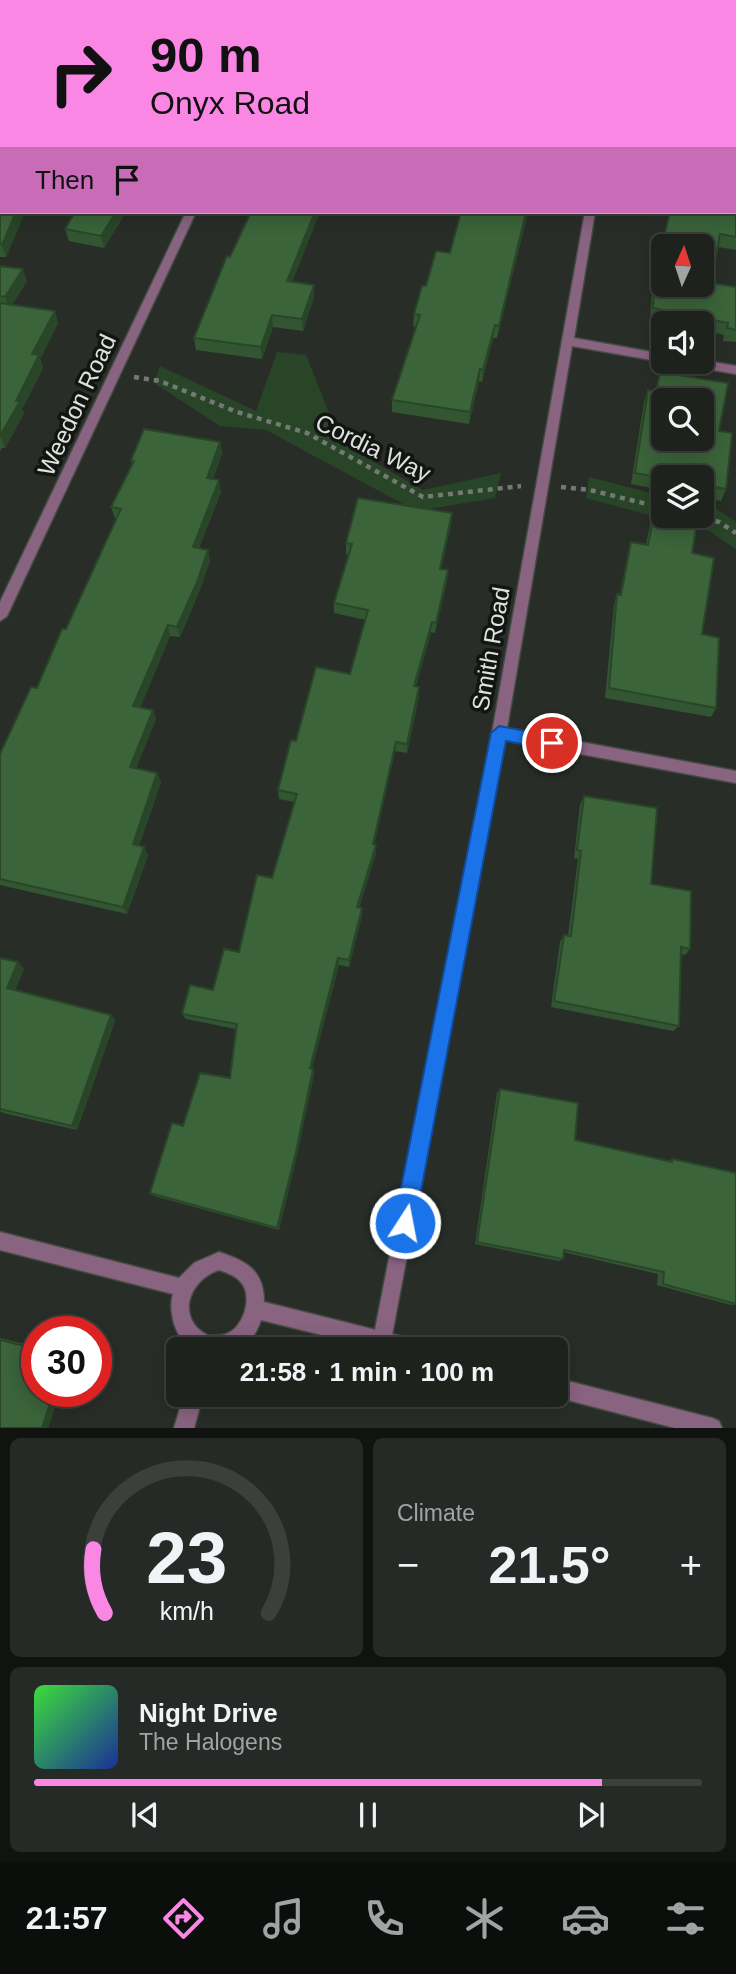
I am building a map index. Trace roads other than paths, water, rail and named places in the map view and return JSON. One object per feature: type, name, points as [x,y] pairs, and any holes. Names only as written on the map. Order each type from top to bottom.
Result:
[{"type":"street","name":"Weedon Road","points":[[0,616],[190,214]]},
{"type":"street","name":"Smith Road","points":[[383,1337],[499,733],[590,214]]},
{"type":"street","points":[[566,341],[651,356]]},
{"type":"street","points":[[714,366],[736,370]]},
{"type":"street","points":[[499,733],[736,777]]},
{"type":"street","points":[[0,1241],[183,1288]]},
{"type":"street","points":[[195,1337],[183,1322],[180,1312],[183,1288],[198,1269],[219,1261],[239,1266],[253,1284],[255,1309],[252,1321],[239,1337]]},
{"type":"street","points":[[255,1309],[370,1337]]},
{"type":"street","points":[[568,1390],[712,1428]]},
{"type":"street","points":[[184,1428],[190,1407]]}]
